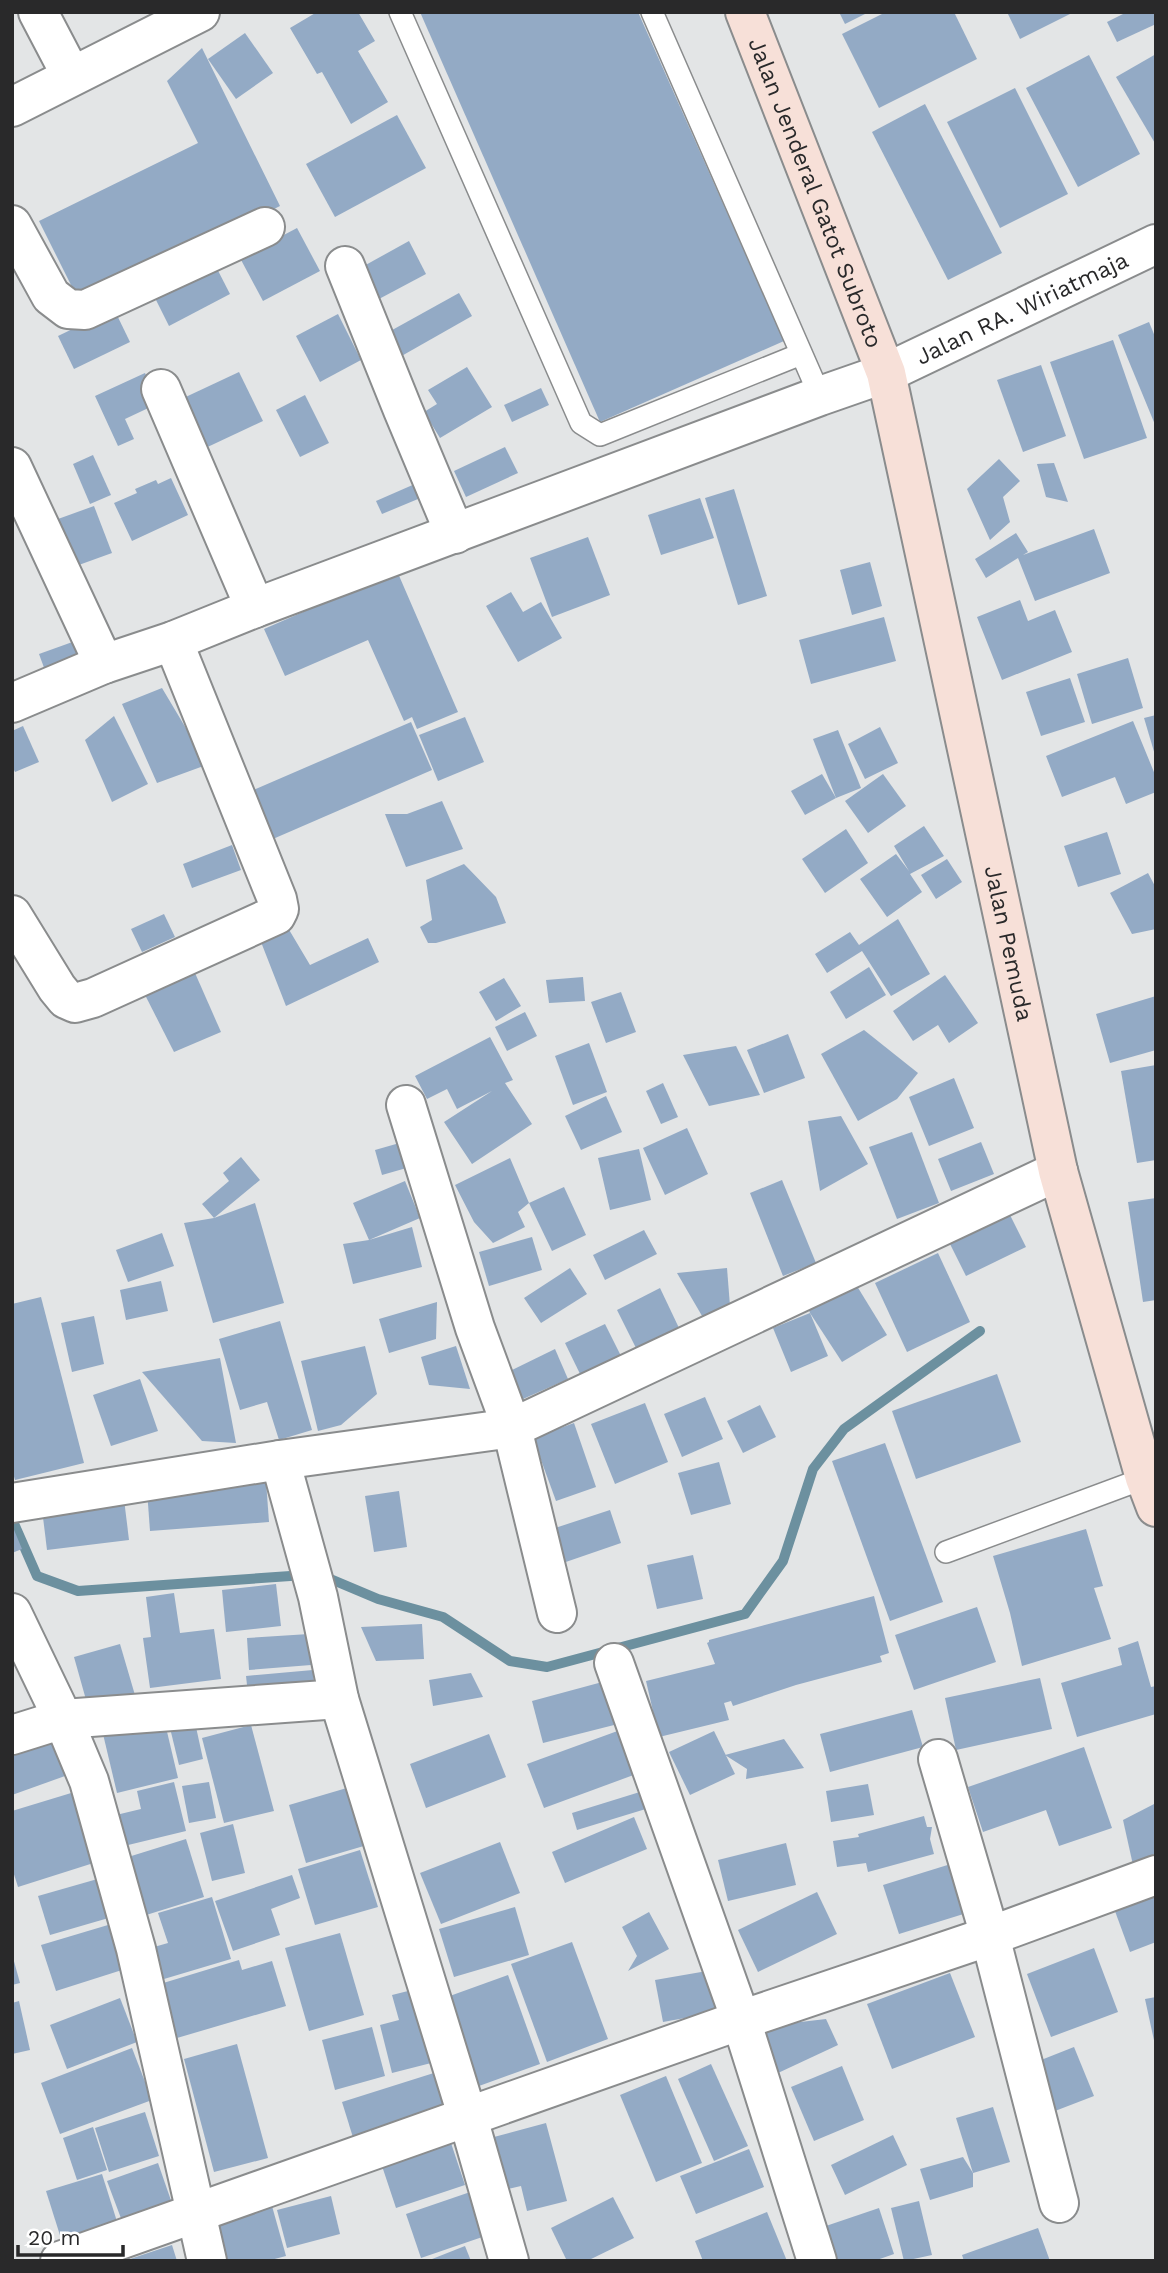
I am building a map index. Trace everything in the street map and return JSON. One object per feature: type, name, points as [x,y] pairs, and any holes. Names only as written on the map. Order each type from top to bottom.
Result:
[{"type":"main road","name":"Jalan Jenderal Gatot Subroto","points":[[745,12],[886,373]]},
{"type":"main road","name":"Jalan Pemuda","points":[[886,373],[1058,1171],[1152,1487]]},
{"type":"street","points":[[38,12],[71,75]]},
{"type":"street","points":[[12,107],[200,12]]},
{"type":"street","points":[[12,225],[51,296],[68,310],[85,310],[265,227]]},
{"type":"street","name":"Jalan RA. Wiriatmaja","points":[[12,703],[104,664],[173,641],[886,373],[1156,244]]},
{"type":"street","points":[[345,266],[455,534]]},
{"type":"street","points":[[161,389],[255,608]]},
{"type":"street","points":[[12,467],[104,664]]},
{"type":"street","points":[[12,915],[57,988],[66,999],[75,1003],[93,998],[276,915],[279,909],[276,899],[173,641]]},
{"type":"street","points":[[406,1105],[475,1328],[512,1428],[557,1613]]},
{"type":"street","points":[[15,1502],[280,1460],[512,1428],[1058,1171]]},
{"type":"street","points":[[280,1460],[318,1597],[339,1699],[468,2118],[509,2261]]},
{"type":"street","points":[[12,1613],[64,1719],[89,1781],[136,1949],[207,2261]]},
{"type":"street","points":[[614,1663],[741,2020],[817,2261]]},
{"type":"street","points":[[12,1735],[64,1719],[339,1699]]},
{"type":"street","points":[[938,1759],[989,1936],[1059,2203]]},
{"type":"street","points":[[60,2261],[1156,1875]]},
{"type":"lane","points":[[400,12],[581,423],[600,435],[801,354]]},
{"type":"lane","points":[[652,12],[820,396]]},
{"type":"lane","points":[[946,1552],[1152,1487]]},
{"type":"building","points":[[317,12],[358,12],[375,41],[358,51],[388,102],[351,124],[322,72],[317,74],[290,28]]},
{"type":"building","points":[[420,12],[638,12],[784,341],[600,422]]},
{"type":"building","points":[[839,12],[869,12],[845,24]]},
{"type":"building","points":[[886,12],[954,12],[977,59],[879,108],[842,34]]},
{"type":"building","points":[[1007,12],[1074,12],[1020,39]]},
{"type":"building","points":[[1127,12],[1156,12],[1156,24],[1117,42],[1107,22]]},
{"type":"building","points":[[245,33],[273,73],[236,99],[208,59]]},
{"type":"building","points":[[202,48],[280,206],[81,305],[39,221],[198,143],[167,81]]},
{"type":"building","points":[[1156,54],[1156,145],[1116,77]]},
{"type":"building","points":[[1089,55],[1140,154],[1078,187],[1026,88]]},
{"type":"building","points":[[1015,88],[1068,194],[1000,228],[947,122]]},
{"type":"building","points":[[925,104],[1002,253],[948,280],[872,132]]},
{"type":"building","points":[[397,115],[426,168],[335,217],[306,164]]},
{"type":"building","points":[[297,228],[320,271],[263,301],[240,258]]},
{"type":"building","points":[[409,241],[426,274],[379,299],[362,267]]},
{"type":"building","points":[[211,257],[230,294],[169,326],[150,288]]},
{"type":"building","points":[[459,293],[472,316],[398,358],[385,334]]},
{"type":"building","points":[[114,309],[130,342],[74,369],[58,336]]},
{"type":"building","points":[[338,314],[361,360],[320,382],[296,336]]},
{"type":"building","points":[[1149,322],[1156,339],[1156,427],[1118,335]]},
{"type":"building","points":[[1113,340],[1147,438],[1084,459],[1050,362]]},
{"type":"building","points":[[1041,365],[1066,436],[1023,452],[997,380]]},
{"type":"building","points":[[467,367],[492,407],[440,438],[424,412],[437,404],[428,390]]},
{"type":"building","points":[[239,372],[263,421],[199,451],[175,402]]},
{"type":"building","points":[[145,373],[159,403],[125,419],[134,439],[118,446],[95,396]]},
{"type":"building","points":[[541,388],[549,405],[512,422],[504,405]]},
{"type":"building","points":[[305,395],[329,443],[300,457],[276,410]]},
{"type":"building","points":[[505,447],[518,473],[466,497],[454,471]]},
{"type":"building","points":[[93,455],[111,495],[90,504],[73,464]]},
{"type":"building","points":[[999,459],[1020,481],[1003,497],[1010,522],[990,540],[967,489]]},
{"type":"building","points":[[1054,463],[1068,502],[1046,497],[1037,464]]},
{"type":"building","points":[[171,478],[188,515],[132,541],[114,503],[137,493],[135,489],[156,480],[158,484]]},
{"type":"building","points":[[424,480],[430,494],[382,514],[376,501]]},
{"type":"building","points":[[734,489],[767,596],[738,605],[705,498]]},
{"type":"building","points":[[700,498],[714,538],[661,555],[648,515]]},
{"type":"building","points":[[94,506],[112,553],[76,566],[58,519]]},
{"type":"building","points":[[1094,529],[1110,573],[1035,601],[1018,558],[986,578],[975,559],[1016,533],[1028,552],[1023,555]]},
{"type":"building","points":[[588,537],[610,595],[552,617],[530,558]]},
{"type":"building","points":[[870,562],[882,606],[852,615],[840,570]]},
{"type":"building","points":[[397,571],[458,712],[417,729],[412,717],[404,721],[368,640],[285,676],[264,629]]},
{"type":"building","points":[[511,592],[523,612],[541,602],[562,638],[518,662],[486,606]]},
{"type":"building","points":[[1020,600],[1028,621],[1055,610],[1072,652],[1002,680],[977,617]]},
{"type":"building","points":[[884,617],[896,661],[811,684],[799,640]]},
{"type":"building","points":[[78,640],[89,670],[50,684],[39,654]]},
{"type":"building","points":[[1128,658],[1143,708],[1092,724],[1077,674]]},
{"type":"building","points":[[1070,678],[1085,722],[1041,736],[1026,692]]},
{"type":"building","points":[[162,688],[187,730],[196,726],[209,764],[157,783],[122,704]]},
{"type":"building","points":[[1156,715],[1156,755],[1155,755],[1144,718]]},
{"type":"building","points":[[114,716],[148,784],[112,802],[85,740]]},
{"type":"building","points":[[465,717],[484,762],[438,781],[419,735]]},
{"type":"building","points":[[1133,721],[1156,777],[1156,792],[1126,804],[1115,777],[1062,797],[1046,756]]},
{"type":"building","points":[[411,722],[432,770],[266,842],[244,794]]},
{"type":"building","points":[[23,726],[39,762],[15,772],[12,766],[12,731]]},
{"type":"building","points":[[880,727],[898,763],[865,779],[848,744]]},
{"type":"building","points":[[838,730],[861,788],[836,798],[813,739]]},
{"type":"building","points":[[822,774],[836,798],[805,815],[791,791]]},
{"type":"building","points":[[883,774],[906,806],[868,833],[845,801]]},
{"type":"building","points":[[442,801],[463,849],[406,867],[385,814],[407,814]]},
{"type":"building","points":[[924,826],[944,856],[910,874],[922,892],[887,917],[860,879],[896,854],[909,871],[894,846]]},
{"type":"building","points":[[846,829],[868,863],[825,893],[802,859]]},
{"type":"building","points":[[1107,832],[1121,874],[1078,887],[1064,846]]},
{"type":"building","points":[[232,845],[241,870],[192,888],[183,864]]},
{"type":"building","points":[[947,859],[962,882],[936,899],[921,875]]},
{"type":"building","points":[[464,864],[496,897],[506,923],[428,943],[420,927],[432,920],[426,880]]},
{"type":"building","points":[[1148,873],[1156,888],[1156,929],[1132,934],[1110,893]]},
{"type":"building","points":[[164,914],[175,937],[142,952],[131,929]]},
{"type":"building","points":[[898,919],[930,974],[891,996],[862,951],[827,973],[815,954],[850,932],[859,945]]},
{"type":"building","points":[[288,928],[310,965],[368,938],[379,962],[286,1006],[261,942]]},
{"type":"building","points":[[869,967],[886,995],[846,1019],[830,992]]},
{"type":"building","points":[[195,973],[221,1032],[174,1052],[142,989]]},
{"type":"building","points":[[945,975],[978,1023],[949,1043],[938,1025],[913,1041],[893,1011]]},
{"type":"building","points":[[583,977],[585,1001],[549,1003],[546,980]]},
{"type":"building","points":[[504,978],[521,1006],[496,1021],[479,992]]},
{"type":"building","points":[[621,992],[636,1032],[606,1043],[591,1002]]},
{"type":"building","points":[[1156,996],[1156,1050],[1110,1063],[1096,1014]]},
{"type":"building","points":[[525,1012],[537,1036],[507,1051],[495,1027]]},
{"type":"building","points":[[864,1030],[918,1073],[897,1099],[858,1121],[821,1054]]},
{"type":"building","points":[[788,1034],[805,1078],[764,1093],[747,1050]]},
{"type":"building","points":[[490,1037],[513,1080],[505,1083],[532,1124],[472,1164],[444,1122],[492,1091],[457,1109],[447,1089],[427,1099],[415,1076]]},
{"type":"building","points":[[589,1043],[607,1092],[573,1105],[555,1056]]},
{"type":"building","points":[[736,1046],[760,1095],[709,1106],[683,1055]]},
{"type":"building","points":[[1156,1065],[1156,1160],[1137,1163],[1121,1071]]},
{"type":"building","points":[[954,1078],[974,1128],[929,1146],[909,1097]]},
{"type":"building","points":[[663,1083],[678,1117],[661,1124],[646,1091]]},
{"type":"building","points":[[606,1096],[622,1132],[581,1150],[565,1116]]},
{"type":"building","points":[[841,1116],[868,1164],[820,1191],[808,1121]]},
{"type":"building","points":[[687,1128],[708,1174],[665,1195],[643,1148]]},
{"type":"building","points":[[912,1132],[939,1203],[897,1219],[869,1147]]},
{"type":"building","points":[[403,1142],[410,1167],[382,1175],[375,1150]]},
{"type":"building","points":[[981,1142],[994,1174],[951,1191],[938,1159]]},
{"type":"building","points":[[639,1149],[651,1200],[610,1210],[598,1158]]},
{"type":"building","points":[[241,1157],[260,1180],[214,1218],[202,1204],[229,1181],[223,1173]]},
{"type":"building","points":[[510,1158],[529,1203],[518,1212],[525,1227],[493,1243],[474,1222],[455,1185]]},
{"type":"building","points":[[782,1180],[816,1263],[783,1276],[750,1193]]},
{"type":"building","points":[[405,1181],[420,1218],[369,1240],[353,1203]]},
{"type":"building","points":[[564,1187],[586,1235],[552,1251],[529,1203]]},
{"type":"building","points":[[1156,1198],[1156,1300],[1143,1302],[1128,1202]]},
{"type":"building","points":[[255,1203],[284,1303],[213,1323],[184,1223],[214,1218]]},
{"type":"building","points":[[1009,1213],[1026,1247],[966,1276],[949,1242]]},
{"type":"building","points":[[412,1227],[422,1267],[353,1284],[343,1244],[369,1240]]},
{"type":"building","points":[[644,1230],[657,1254],[605,1280],[593,1255]]},
{"type":"building","points":[[162,1233],[174,1266],[128,1282],[116,1250]]},
{"type":"building","points":[[532,1237],[542,1270],[489,1286],[479,1252]]},
{"type":"building","points":[[938,1253],[970,1322],[907,1352],[875,1283]]},
{"type":"building","points":[[570,1268],[587,1294],[541,1323],[524,1298]]},
{"type":"building","points":[[727,1268],[730,1306],[705,1321],[677,1273]]},
{"type":"building","points":[[852,1278],[887,1335],[842,1362],[807,1305]]},
{"type":"building","points":[[161,1281],[168,1311],[126,1320],[120,1290]]},
{"type":"building","points":[[660,1288],[679,1328],[637,1350],[617,1310]]},
{"type":"building","points":[[41,1297],[84,1463],[15,1480],[12,1470],[12,1304]]},
{"type":"building","points":[[437,1302],[436,1339],[389,1353],[379,1319]]},
{"type":"building","points":[[810,1313],[828,1356],[791,1372],[773,1328]]},
{"type":"building","points":[[94,1316],[104,1364],[72,1372],[61,1323]]},
{"type":"building","points":[[280,1321],[312,1430],[279,1440],[267,1402],[240,1410],[219,1339]]},
{"type":"building","points":[[605,1324],[622,1358],[582,1378],[565,1343]]},
{"type":"building","points":[[365,1346],[377,1394],[341,1425],[318,1431],[301,1361]]},
{"type":"building","points":[[456,1346],[470,1389],[429,1385],[421,1357]]},
{"type":"building","points":[[555,1349],[568,1379],[523,1399],[510,1371]]},
{"type":"building","points":[[220,1358],[236,1443],[202,1441],[142,1372]]},
{"type":"building","points":[[997,1374],[1021,1442],[916,1479],[892,1411]]},
{"type":"building","points":[[140,1379],[158,1431],[111,1446],[93,1395]]},
{"type":"building","points":[[705,1397],[723,1439],[682,1457],[664,1414]]},
{"type":"building","points":[[645,1403],[668,1462],[615,1484],[591,1424]]},
{"type":"building","points":[[760,1405],[776,1437],[743,1453],[727,1421]]},
{"type":"building","points":[[574,1423],[596,1487],[556,1501],[533,1438]]},
{"type":"building","points":[[885,1443],[943,1602],[890,1621],[832,1461]]},
{"type":"building","points":[[719,1462],[731,1504],[691,1515],[678,1473]]},
{"type":"building","points":[[266,1481],[269,1522],[150,1531],[147,1490]]},
{"type":"building","points":[[399,1491],[407,1547],[374,1552],[365,1496]]},
{"type":"building","points":[[124,1499],[129,1540],[47,1550],[42,1509]]},
{"type":"building","points":[[610,1510],[621,1543],[560,1564],[549,1530]]},
{"type":"building","points":[[12,1525],[22,1549],[12,1553]]},
{"type":"building","points":[[1086,1529],[1103,1586],[1094,1588],[1111,1639],[1022,1666],[993,1556]]},
{"type":"building","points":[[693,1555],[703,1599],[657,1609],[647,1565]]},
{"type":"building","points":[[276,1584],[281,1626],[226,1632],[222,1590]]},
{"type":"building","points":[[174,1593],[180,1633],[214,1629],[221,1679],[150,1688],[143,1638],[151,1637],[146,1597]]},
{"type":"building","points":[[874,1596],[889,1653],[880,1656],[882,1662],[796,1685],[733,1706],[731,1701],[724,1703],[729,1720],[659,1737],[646,1681],[715,1664],[707,1643],[709,1640]]},
{"type":"building","points":[[977,1607],[996,1662],[914,1690],[895,1635]]},
{"type":"building","points":[[422,1624],[424,1659],[376,1661],[361,1627]]},
{"type":"building","points":[[309,1634],[311,1665],[249,1670],[247,1638]]},
{"type":"building","points":[[1138,1641],[1151,1687],[1156,1686],[1156,1714],[1077,1737],[1061,1683],[1122,1665],[1118,1648]]},
{"type":"building","points":[[120,1644],[137,1702],[90,1714],[74,1657]]},
{"type":"building","points":[[313,1670],[315,1696],[249,1703],[246,1676]]},
{"type":"building","points":[[471,1673],[483,1697],[433,1706],[429,1680]]},
{"type":"building","points":[[1040,1678],[1052,1729],[956,1750],[945,1698]]},
{"type":"building","points":[[606,1681],[618,1724],[543,1743],[532,1701]]},
{"type":"building","points":[[912,1710],[923,1747],[830,1772],[820,1734]]},
{"type":"building","points":[[194,1718],[203,1759],[179,1765],[169,1724]]},
{"type":"building","points":[[164,1719],[178,1778],[117,1793],[103,1734]]},
{"type":"building","points":[[251,1725],[274,1811],[224,1823],[202,1738]]},
{"type":"building","points":[[623,1729],[639,1773],[544,1808],[527,1764]]},
{"type":"building","points":[[714,1731],[735,1774],[690,1795],[669,1752]]},
{"type":"building","points":[[50,1733],[65,1776],[12,1795],[12,1746]]},
{"type":"building","points":[[489,1734],[506,1777],[426,1808],[410,1764]]},
{"type":"building","points":[[784,1739],[804,1768],[746,1779],[747,1769],[725,1755]]},
{"type":"building","points":[[1084,1747],[1112,1828],[1059,1846],[1046,1810],[983,1832],[968,1787]]},
{"type":"building","points":[[174,1782],[186,1831],[124,1846],[116,1815],[141,1809],[137,1791]]},
{"type":"building","points":[[209,1782],[216,1818],[189,1823],[182,1786]]},
{"type":"building","points":[[868,1784],[874,1815],[831,1822],[826,1791]]},
{"type":"building","points":[[357,1785],[374,1843],[306,1863],[289,1805]]},
{"type":"building","points":[[81,1790],[103,1860],[18,1887],[12,1868],[12,1811]]},
{"type":"building","points":[[643,1791],[649,1808],[577,1830],[572,1813]]},
{"type":"building","points":[[1156,1803],[1156,1853],[1133,1865],[1123,1820]]},
{"type":"building","points":[[924,1816],[927,1827],[932,1827],[930,1839],[934,1854],[868,1872],[866,1863],[837,1867],[833,1841],[859,1837],[858,1834]]},
{"type":"building","points":[[634,1817],[647,1849],[565,1883],[552,1852]]},
{"type":"building","points":[[233,1824],[245,1873],[212,1881],[200,1833]]},
{"type":"building","points":[[186,1839],[204,1897],[143,1916],[125,1858]]},
{"type":"building","points":[[500,1842],[520,1893],[441,1924],[420,1873]]},
{"type":"building","points":[[786,1843],[796,1885],[728,1901],[718,1860]]},
{"type":"building","points":[[360,1850],[378,1907],[315,1925],[298,1869]]},
{"type":"building","points":[[954,1863],[970,1912],[899,1934],[883,1885]]},
{"type":"building","points":[[292,1875],[300,1898],[271,1909],[280,1935],[233,1951],[215,1901]]},
{"type":"building","points":[[101,1878],[112,1917],[50,1935],[38,1896]]},
{"type":"building","points":[[1156,1887],[1156,1942],[1130,1952],[1112,1903]]},
{"type":"building","points":[[817,1892],[837,1934],[758,1972],[738,1930]]},
{"type":"building","points":[[212,1897],[231,1959],[164,1979],[154,1947],[168,1943],[158,1913]]},
{"type":"building","points":[[515,1907],[529,1955],[454,1977],[439,1929]]},
{"type":"building","points":[[649,1912],[669,1949],[628,1971],[637,1956],[622,1927]]},
{"type":"building","points":[[108,1925],[122,1970],[56,1991],[41,1945]]},
{"type":"building","points":[[340,1933],[364,2015],[309,2031],[285,1948]]},
{"type":"building","points":[[572,1942],[608,2039],[547,2062],[511,1964]]},
{"type":"building","points":[[1094,1948],[1118,2012],[1051,2037],[1027,1974]]},
{"type":"building","points":[[12,1954],[20,1983],[12,1985]]},
{"type":"building","points":[[239,1960],[242,1970],[272,1961],[286,2006],[177,2038],[160,1984]]},
{"type":"building","points":[[707,1971],[729,2010],[663,2022],[655,1980]]},
{"type":"building","points":[[950,1973],[975,2037],[892,2069],[867,2004]]},
{"type":"building","points":[[508,1975],[540,2064],[479,2086],[447,1997]]},
{"type":"building","points":[[420,1988],[439,2061],[392,2073],[380,2025],[399,2020],[392,1995]]},
{"type":"building","points":[[1156,1997],[1156,2045],[1155,2045],[1145,1999]]},
{"type":"building","points":[[120,1998],[137,2042],[67,2069],[50,2025]]},
{"type":"building","points":[[19,2001],[30,2050],[12,2054],[12,2003]]},
{"type":"building","points":[[826,2019],[838,2045],[778,2073],[757,2027]]},
{"type":"building","points":[[372,2027],[385,2076],[335,2090],[322,2040]]},
{"type":"building","points":[[237,2044],[268,2158],[214,2172],[184,2059]]},
{"type":"building","points":[[1074,2047],[1094,2096],[1055,2111],[1036,2062]]},
{"type":"building","points":[[132,2048],[152,2100],[60,2134],[41,2083]]},
{"type":"building","points":[[711,2064],[748,2146],[714,2161],[678,2079]]},
{"type":"building","points":[[842,2066],[864,2120],[814,2141],[791,2087]]},
{"type":"building","points":[[437,2072],[451,2117],[356,2147],[342,2102]]},
{"type":"building","points":[[666,2076],[702,2163],[656,2182],[620,2095]]},
{"type":"building","points":[[993,2107],[1010,2162],[973,2173],[956,2118]]},
{"type":"building","points":[[145,2112],[159,2156],[109,2172],[95,2128]]},
{"type":"building","points":[[546,2123],[567,2201],[527,2211],[521,2186],[508,2189],[494,2137]]},
{"type":"building","points":[[93,2127],[107,2170],[77,2180],[63,2138]]},
{"type":"building","points":[[893,2135],[907,2165],[845,2195],[831,2165]]},
{"type":"building","points":[[450,2140],[465,2185],[396,2208],[381,2163]]},
{"type":"building","points":[[749,2149],[764,2187],[696,2214],[680,2176]]},
{"type":"building","points":[[963,2157],[973,2173],[973,2187],[930,2200],[920,2169]]},
{"type":"building","points":[[158,2163],[175,2212],[125,2229],[107,2181]]},
{"type":"building","points":[[102,2174],[120,2231],[64,2248],[46,2191]]},
{"type":"building","points":[[479,2189],[494,2233],[421,2258],[406,2214]]},
{"type":"building","points":[[331,2196],[340,2234],[287,2248],[277,2210]]},
{"type":"building","points":[[613,2197],[634,2238],[587,2261],[567,2261],[551,2228]]},
{"type":"building","points":[[919,2201],[932,2255],[904,2261],[891,2208]]},
{"type":"building","points":[[272,2206],[286,2256],[267,2261],[213,2261],[203,2223]]},
{"type":"building","points":[[879,2208],[894,2254],[874,2261],[831,2261],[820,2228]]},
{"type":"building","points":[[767,2212],[787,2261],[703,2261],[695,2241]]},
{"type":"building","points":[[1038,2228],[1050,2261],[964,2261],[962,2255]]},
{"type":"building","points":[[172,2245],[177,2261],[113,2261],[129,2255],[130,2259]]},
{"type":"building","points":[[465,2246],[471,2261],[427,2261]]},
{"type":"waterway","points":[[321,1575],[378,1599],[443,1617],[510,1661],[547,1667],[745,1614],[783,1561],[813,1469],[844,1429],[980,1331]]},
{"type":"waterway","points":[[12,1519],[37,1576],[78,1591],[305,1575]]}]
